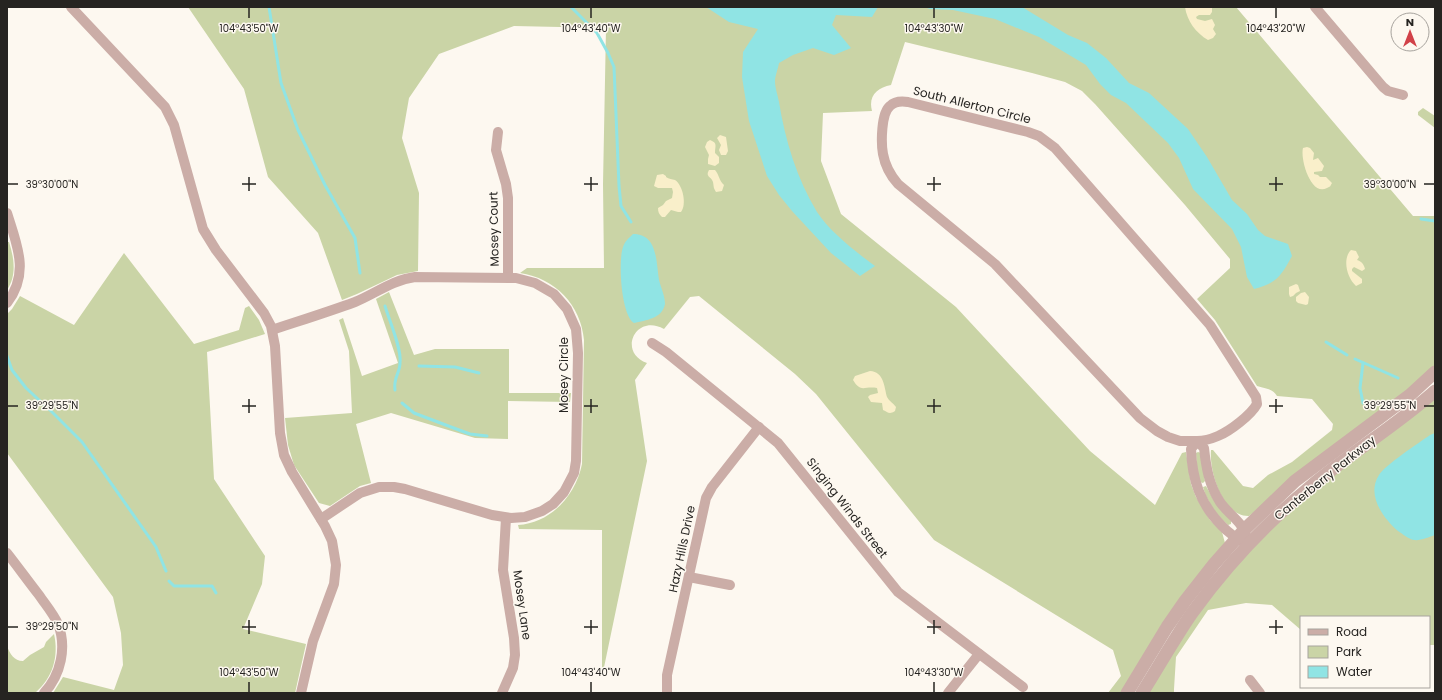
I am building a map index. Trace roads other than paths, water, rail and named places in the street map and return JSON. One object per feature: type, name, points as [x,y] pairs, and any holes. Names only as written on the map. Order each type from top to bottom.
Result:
[{"type":"street","points":[[71,7],[165,107],[174,125],[203,230],[216,250],[264,313],[272,330],[275,346],[280,433],[284,454],[292,472],[321,518],[332,541],[335,558],[333,590],[313,641],[301,693]]},
{"type":"street","points":[[1315,7],[1383,87],[1388,91],[1403,95]]},
{"type":"street","name":"South Allerton Circle","points":[[895,102],[908,102],[1012,128],[1039,136],[1055,148],[1213,329],[1256,397],[1257,404],[1255,408],[1230,429],[1216,437],[1197,442],[1180,441],[1171,438],[1140,418],[995,264],[898,184],[888,170],[882,150],[883,124],[886,112],[890,106],[895,102]]},
{"type":"street","name":"Mosey Court","points":[[498,132],[496,150],[506,184],[508,198],[508,278]]},
{"type":"street","points":[[7,213],[18,248],[20,266],[16,288],[7,303]]},
{"type":"street","name":"Mosey Circle","points":[[272,330],[354,302],[405,278],[415,277],[508,278],[522,279],[535,283],[548,289],[561,300],[571,315],[576,329],[578,361],[576,461],[574,472],[570,481],[557,499],[542,511],[525,517],[506,518],[405,489],[384,486],[360,493],[321,518]]},
{"type":"street","name":"Singing Winds Street","points":[[652,343],[672,357],[774,439],[898,592],[1023,687]]},
{"type":"street","name":"Canterberry Parkway","points":[[1127,693],[1164,631],[1204,575],[1243,537],[1295,481],[1410,395],[1435,372]]},
{"type":"street","name":"Canterberry Parkway","points":[[1142,693],[1176,637],[1218,579],[1243,537],[1269,523],[1310,486],[1414,409],[1435,391]]},
{"type":"street","name":"Hazy Hills Drive","points":[[667,693],[667,674],[703,509],[710,490],[759,427]]},
{"type":"street","points":[[1197,442],[1204,448],[1208,477],[1220,502],[1243,537],[1213,516],[1201,498],[1196,487],[1192,469],[1191,449],[1197,442]]},
{"type":"street","name":"Mosey Lane","points":[[502,693],[512,668],[515,655],[514,638],[503,570],[506,518]]},
{"type":"street","points":[[7,553],[53,615],[60,629],[62,653],[58,670],[52,683],[44,693]]},
{"type":"street","points":[[689,577],[730,585]]},
{"type":"street","points":[[948,693],[979,654]]},
{"type":"street","points":[[1250,680],[1260,693]]},
{"type":"water","points":[[706,7],[878,7],[872,17],[836,15],[832,25],[851,48],[834,55],[813,48],[793,55],[779,63],[775,79],[788,145],[803,186],[817,212],[829,227],[875,266],[860,276],[831,253],[792,211],[779,195],[767,176],[749,121],[742,77],[743,52],[758,29],[729,22]]},
{"type":"water","points":[[924,7],[1022,7],[1068,35],[1087,43],[1106,58],[1129,83],[1149,93],[1188,129],[1207,157],[1232,200],[1247,214],[1258,230],[1265,236],[1288,244],[1292,256],[1285,269],[1278,278],[1262,287],[1254,289],[1247,277],[1241,247],[1232,229],[1193,189],[1179,158],[1168,143],[1126,103],[1111,95],[1100,84],[1086,65],[1039,37],[995,19],[953,10],[930,9]]},
{"type":"water","points":[[633,234],[641,235],[647,239],[654,250],[665,304],[661,313],[657,316],[648,320],[634,323],[626,310],[623,299],[621,275],[623,247],[626,241]]},
{"type":"water","points":[[1435,433],[1435,535],[1414,540],[1408,538],[1392,526],[1382,513],[1375,498],[1375,483],[1382,471],[1388,466],[1430,435]]},
{"type":"waterway","points":[[269,7],[281,83],[298,130],[325,185],[355,238],[360,273]]},
{"type":"waterway","points":[[571,7],[597,33],[614,67],[621,206],[631,222]]},
{"type":"waterway","points":[[1421,219],[1435,221]]},
{"type":"waterway","points":[[385,306],[400,357],[400,367],[395,382],[395,390]]},
{"type":"waterway","points":[[1326,342],[1347,355]]},
{"type":"waterway","points":[[7,356],[12,370],[26,388],[82,442],[156,547],[166,571]]},
{"type":"waterway","points":[[1355,359],[1398,378]]},
{"type":"waterway","points":[[1363,363],[1360,388],[1363,403]]},
{"type":"waterway","points":[[419,366],[455,367],[479,373]]},
{"type":"waterway","points":[[402,403],[414,413],[470,434],[487,436]]},
{"type":"waterway","points":[[169,581],[174,586],[212,586],[216,593]]}]
